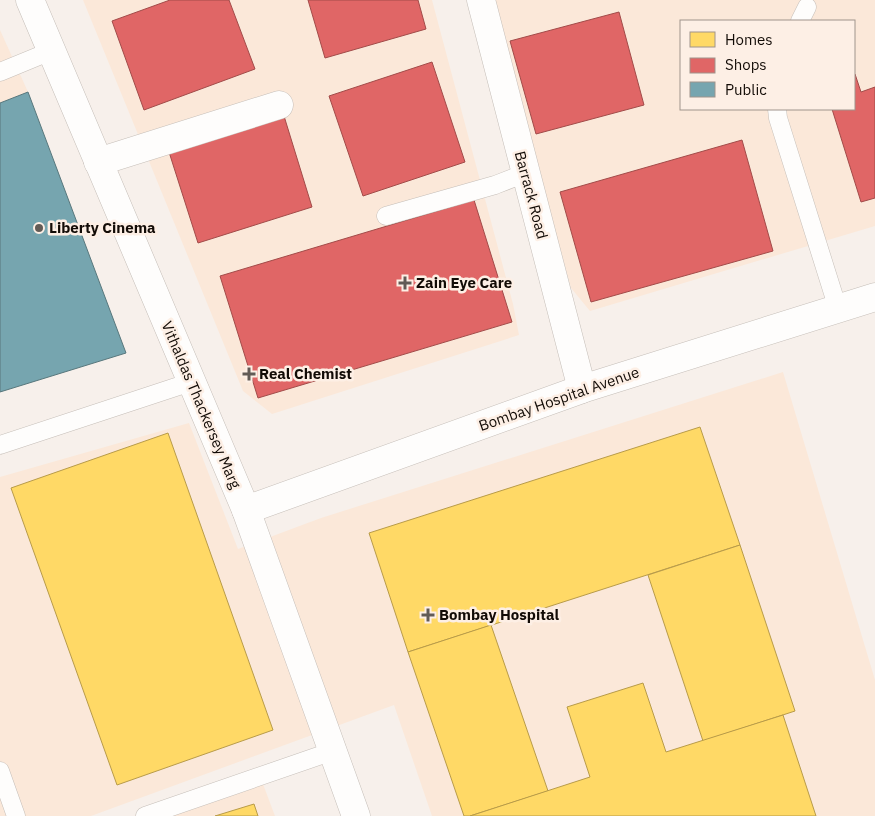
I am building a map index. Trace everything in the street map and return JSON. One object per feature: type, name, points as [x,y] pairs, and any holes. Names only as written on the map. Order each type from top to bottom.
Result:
[{"type":"street","name":"Vithaldas Thackersey Marg","points":[[30,0],[246,510],[356,816]]},
{"type":"street","name":"Barrack Road","points":[[481,0],[582,389]]},
{"type":"street","points":[[98,162],[279,105]]},
{"type":"street","name":"Bombay Hospital Avenue","points":[[246,510],[582,389],[875,297]]},
{"type":"lane","points":[[0,72],[52,51]]},
{"type":"lane","points":[[777,110],[838,309]]},
{"type":"lane","points":[[386,216],[495,185],[526,173]]},
{"type":"lane","points":[[0,446],[191,382]]},
{"type":"lane","points":[[145,816],[332,751]]},
{"type":"lane","points":[[0,771],[16,816]]},
{"type":"shaded area","points":[[83,0],[432,0],[513,304],[519,335],[272,414],[243,391]]},
{"type":"shaded area","points":[[490,0],[875,0],[875,226],[590,311],[571,288]]},
{"type":"shaded area","points":[[0,30],[28,92],[0,103]]},
{"type":"shaded area","name":"Bombay Hospital","points":[[783,372],[875,680],[875,816],[432,816],[394,705],[91,816],[0,816],[0,477],[189,423],[238,549],[321,518]]},
{"type":"shaded area","points":[[260,776],[275,816],[145,816]]},
{"type":"building: Homes","points":[[700,427],[740,545],[408,652],[369,533]]},
{"type":"building: Homes","points":[[168,433],[273,730],[117,785],[11,488]]},
{"type":"building: Homes","points":[[740,545],[795,711],[703,741],[648,575]]},
{"type":"building: Homes","points":[[491,625],[548,791],[470,816],[464,816],[408,652]]},
{"type":"building: Homes","points":[[643,683],[666,752],[783,715],[816,816],[470,816],[590,777],[567,707]]},
{"type":"building: Homes","points":[[254,804],[258,816],[215,816]]},
{"type":"building: Shops","points":[[170,0],[229,0],[255,69],[144,110],[112,21]]},
{"type":"building: Shops","points":[[308,0],[418,0],[426,29],[325,58]]},
{"type":"building: Shops","points":[[619,12],[644,105],[536,134],[510,41]]},
{"type":"building: Shops","points":[[432,62],[465,162],[363,196],[329,96]]},
{"type":"building: Shops","points":[[855,74],[861,92],[875,87],[875,198],[861,202],[832,110],[855,110]]},
{"type":"building: Shops","points":[[284,116],[312,207],[198,243],[169,152]]},
{"type":"building: Shops","points":[[742,140],[773,251],[591,302],[560,192]]},
{"type":"building: Shops","points":[[474,200],[512,322],[258,398],[220,276]]},
{"type":"building: Public","name":"Liberty Cinema","points":[[28,92],[126,353],[0,392],[0,103]]},
{"type":"place","name":"Liberty Cinema","points":[[39,228]]},
{"type":"place","name":"Zain Eye Care","points":[[405,283]]},
{"type":"place","name":"Real Chemist","points":[[249,374]]},
{"type":"place","name":"Bombay Hospital","points":[[428,615]]}]
